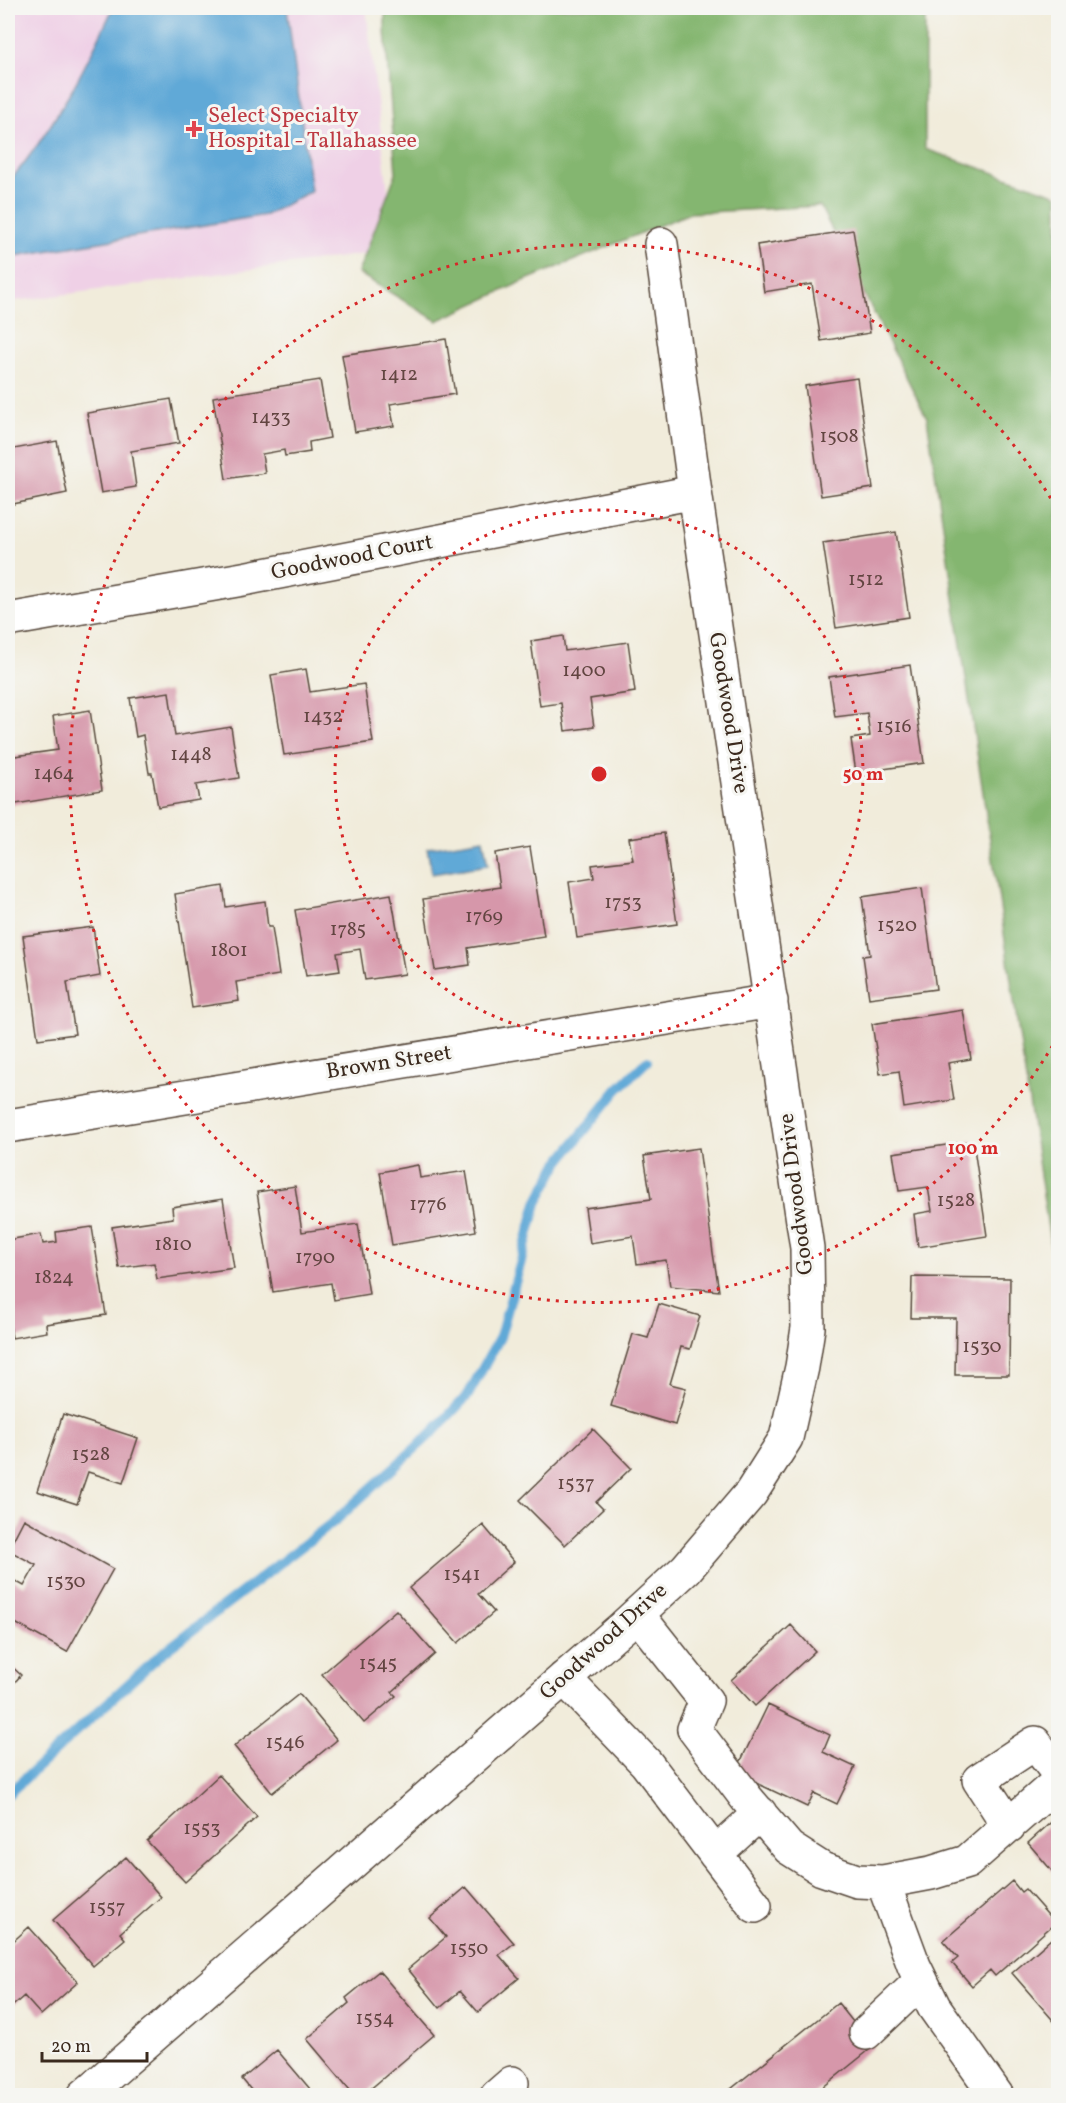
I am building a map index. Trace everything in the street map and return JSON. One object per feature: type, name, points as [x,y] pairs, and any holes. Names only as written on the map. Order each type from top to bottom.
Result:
[{"type":"street","name":"Goodwood Drive","points":[[84,2096],[686,1569],[751,1493],[786,1438],[808,1328],[807,1248],[695,492],[661,244]]},
{"type":"street","name":"Goodwood Court","points":[[8,620],[243,579],[695,492]]},
{"type":"street","name":"Brown Street","points":[[8,1126],[771,1001]]},
{"type":"street","points":[[637,1614],[706,1701],[694,1729],[789,1848],[822,1869],[857,1881],[883,1882],[931,1874],[967,1862],[1059,1782]]},
{"type":"street","points":[[564,1678],[646,1762],[755,1906]]},
{"type":"street","points":[[1009,1826],[979,1780],[1035,1743],[1059,1773]]},
{"type":"street","points":[[715,1854],[760,1814]]},
{"type":"street","points":[[883,1882],[921,1981],[934,2007],[997,2096]]},
{"type":"street","points":[[866,2033],[921,1981]]},
{"type":"shaded area","name":"Select Specialty Hospital - Tallahassee","points":[[8,8],[366,8],[395,250],[8,302]]},
{"type":"green space","points":[[385,8],[925,8],[925,149],[1058,195],[1058,1295],[927,418],[820,206],[690,213],[526,280],[437,321],[358,273],[396,173]]},
{"type":"water","points":[[113,8],[287,8],[311,191],[266,215],[8,257],[8,183],[53,121],[91,54]]},
{"type":"water","points":[[483,839],[488,865],[432,874],[427,848]]},
{"type":"building","points":[[853,230],[870,333],[821,341],[812,284],[764,292],[757,245]]},
{"type":"building","points":[[446,339],[455,394],[390,404],[394,426],[355,432],[342,355]]},
{"type":"building","points":[[857,378],[873,488],[821,496],[805,386]]},
{"type":"building","points":[[320,380],[330,438],[309,442],[310,452],[285,456],[284,450],[262,454],[265,473],[226,479],[213,397]]},
{"type":"building","points":[[171,399],[179,443],[131,451],[136,487],[101,493],[87,413]]},
{"type":"building","points":[[57,441],[67,493],[8,505],[8,450]]},
{"type":"building","points":[[896,532],[909,617],[836,628],[823,543]]},
{"type":"building","points":[[563,636],[565,651],[628,642],[635,692],[590,699],[594,727],[565,731],[561,703],[540,706],[531,641]]},
{"type":"building","points":[[910,665],[924,763],[856,773],[851,739],[870,736],[867,713],[835,717],[829,677]]},
{"type":"building","points":[[306,669],[310,692],[364,684],[373,742],[284,755],[271,675]]},
{"type":"building","points":[[169,692],[175,736],[231,727],[239,778],[196,785],[199,800],[158,807],[152,773],[149,773],[143,735],[136,737],[130,698]]},
{"type":"building","points":[[90,710],[102,790],[10,805],[8,757],[58,750],[53,716]]},
{"type":"building","points":[[664,833],[677,924],[577,938],[569,882],[594,878],[592,865],[633,860],[629,838]]},
{"type":"building","points":[[530,847],[544,936],[468,948],[470,965],[435,970],[423,899],[500,887],[495,853]]},
{"type":"building","points":[[223,886],[226,907],[265,901],[268,927],[272,927],[279,975],[236,982],[239,1001],[192,1008],[175,894]]},
{"type":"building","points":[[922,888],[936,989],[869,998],[863,956],[870,955],[862,897]]},
{"type":"building","points":[[391,894],[405,974],[365,980],[360,949],[337,953],[340,971],[306,976],[295,910]]},
{"type":"building","points":[[93,927],[100,976],[67,982],[75,1034],[38,1039],[23,936]]},
{"type":"building","points":[[963,1010],[971,1059],[948,1063],[954,1100],[904,1108],[899,1071],[880,1074],[872,1024]]},
{"type":"building","points":[[973,1141],[987,1236],[918,1247],[914,1214],[932,1211],[928,1187],[899,1191],[893,1153]]},
{"type":"building","points":[[699,1148],[719,1291],[670,1286],[666,1260],[637,1264],[633,1236],[590,1243],[585,1208],[651,1199],[644,1156]]},
{"type":"building","points":[[418,1165],[420,1178],[466,1171],[476,1231],[392,1245],[380,1172]]},
{"type":"building","points":[[295,1186],[302,1232],[358,1224],[369,1294],[334,1300],[331,1283],[273,1292],[257,1192]]},
{"type":"building","points":[[223,1199],[234,1268],[157,1279],[154,1263],[119,1268],[112,1227],[173,1218],[172,1207]]},
{"type":"building","points":[[92,1227],[106,1315],[46,1324],[47,1332],[12,1338],[8,1311],[8,1240],[41,1234],[43,1244],[57,1242],[56,1232]]},
{"type":"building","points":[[912,1277],[1010,1278],[1009,1375],[955,1375],[956,1318],[911,1318]]},
{"type":"building","points":[[659,1304],[700,1316],[690,1349],[681,1347],[670,1384],[686,1388],[675,1425],[611,1406],[633,1334],[648,1338]]},
{"type":"building","points":[[63,1414],[138,1438],[123,1483],[88,1472],[77,1504],[37,1491]]},
{"type":"building","points":[[593,1429],[631,1468],[596,1502],[603,1509],[565,1545],[520,1500]]},
{"type":"building","points":[[24,1519],[113,1569],[67,1652],[8,1619],[8,1577],[24,1586],[36,1565],[8,1550]]},
{"type":"building","points":[[483,1525],[514,1562],[478,1594],[494,1612],[458,1643],[409,1588]]},
{"type":"building","points":[[396,1610],[435,1654],[392,1692],[396,1696],[364,1723],[322,1674]]},
{"type":"building","points":[[791,1625],[815,1651],[755,1706],[731,1680]]},
{"type":"building","points":[[8,1663],[21,1675],[8,1690]]},
{"type":"building","points":[[299,1694],[337,1740],[272,1793],[234,1746]]},
{"type":"building","points":[[768,1705],[830,1735],[823,1752],[855,1767],[837,1804],[814,1793],[807,1807],[735,1773]]},
{"type":"building","points":[[219,1775],[257,1817],[185,1882],[147,1841]]},
{"type":"building","points":[[1058,1816],[1058,1878],[1028,1843]]},
{"type":"building","points":[[126,1857],[161,1897],[120,1933],[125,1939],[93,1966],[53,1920]]},
{"type":"building","points":[[1012,1881],[1021,1892],[1025,1889],[1055,1923],[995,1976],[990,1970],[972,1986],[952,1963],[958,1958],[943,1941]]},
{"type":"building","points":[[466,1887],[514,1943],[499,1955],[519,1978],[478,2012],[460,1991],[440,2008],[408,1969],[446,1937],[430,1918]]},
{"type":"building","points":[[29,1927],[78,1982],[41,2015],[24,1996],[8,2010],[8,1946]]},
{"type":"building","points":[[1058,1933],[1058,2026],[1012,1973]]},
{"type":"building","points":[[379,1971],[434,2035],[362,2096],[355,2096],[307,2039],[349,2003],[346,1998]]},
{"type":"building","points":[[838,2003],[873,2047],[812,2096],[728,2096],[726,2093]]},
{"type":"building","points":[[277,2050],[316,2096],[256,2096],[242,2079]]},
{"type":"waterway","points":[[8,1794],[160,1655],[336,1520],[432,1433],[468,1395],[500,1337],[537,1203],[557,1165],[617,1090],[647,1061]]},
{"type":"place","name":"Select Specialty Hospital - Tallahassee","points":[[194,129]]}]
